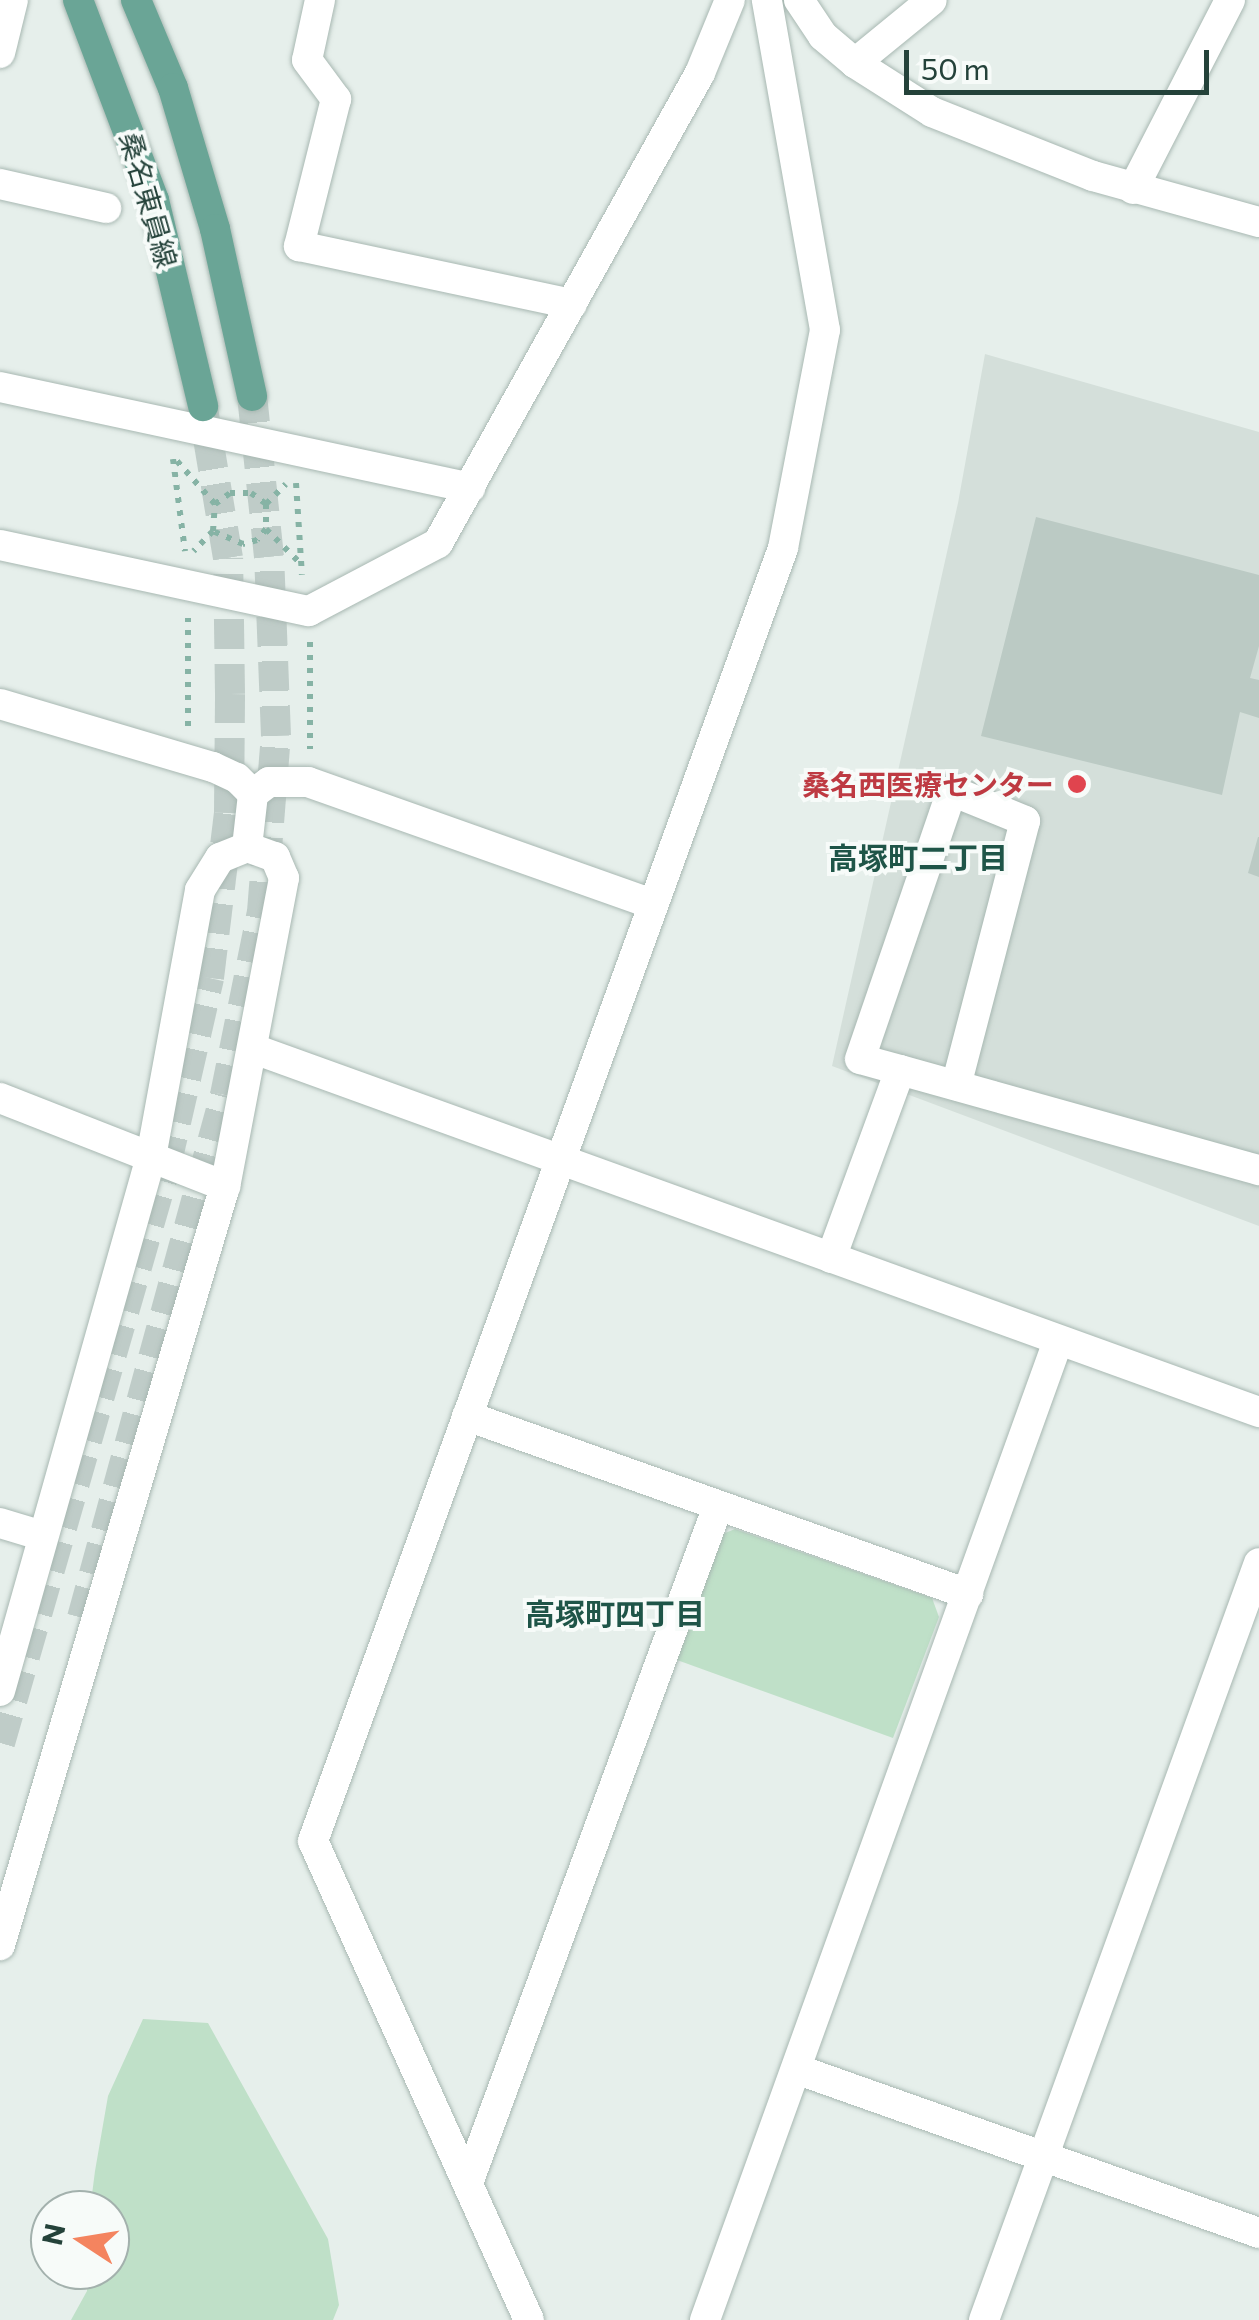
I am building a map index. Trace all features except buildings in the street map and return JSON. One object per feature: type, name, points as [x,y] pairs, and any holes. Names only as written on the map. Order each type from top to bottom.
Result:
[{"type":"main road","name":"桑名東員線","points":[[78,0],[97,40],[154,200],[202,406]]},
{"type":"main road","name":"桑名東員線","points":[[136,0],[173,88],[214,229],[252,396]]},
{"type":"street","points":[[0,53],[13,0]]},
{"type":"street","points":[[320,0],[307,60],[336,99],[298,246],[572,304]]},
{"type":"street","points":[[0,546],[310,611],[438,543],[700,73],[730,0]]},
{"type":"street","points":[[529,2320],[314,1841],[782,548],[825,330],[767,0]]},
{"type":"street","points":[[799,0],[823,36],[855,63],[892,90],[970,131],[1133,189],[1259,222]]},
{"type":"street","points":[[855,63],[932,0]]},
{"type":"street","points":[[1133,189],[1230,0]]},
{"type":"street","points":[[0,184],[106,208]]},
{"type":"street","points":[[0,387],[470,488]]},
{"type":"street","points":[[0,704],[200,762],[237,778],[252,794],[247,847]]},
{"type":"street","points":[[252,794],[269,782],[308,782],[652,904]]},
{"type":"street","points":[[956,1085],[1025,821],[952,792],[860,1059],[1259,1170]]},
{"type":"street","points":[[0,1691],[151,1157],[200,890],[220,858],[247,847],[275,857],[284,878],[225,1186],[0,1945]]},
{"type":"street","points":[[254,1049],[1259,1412]]},
{"type":"street","points":[[831,1258],[900,1070]]},
{"type":"street","points":[[0,1098],[225,1186]]},
{"type":"street","points":[[705,2320],[1058,1341]]},
{"type":"street","points":[[468,1416],[968,1594]]},
{"type":"street","points":[[468,2183],[718,1506]]},
{"type":"street","points":[[0,1522],[43,1536]]},
{"type":"street","points":[[984,2320],[1259,1562]]},
{"type":"street","points":[[796,2069],[1259,2234]]},
{"type":"path","points":[[172,456],[215,504],[213,530],[186,558]]},
{"type":"path","points":[[213,530],[243,544],[257,540],[266,528],[266,504],[251,492],[230,493],[215,504]]},
{"type":"path","points":[[266,528],[283,541],[300,564]]},
{"type":"shaded area","name":"桑名西医療センター","points":[[985,354],[1259,432],[1259,1226],[832,1066],[958,503]]},
{"type":"green space","points":[[735,1529],[932,1598],[939,1617],[893,1738],[677,1660],[718,1536]]},
{"type":"green space","points":[[143,2019],[208,2023],[328,2239],[339,2305],[333,2320],[71,2320],[87,2290],[130,2290],[130,2190],[93,2190],[108,2096]]},
{"type":"tunnel","points":[[82,1618],[225,1095],[262,912],[276,736],[269,557],[252,396]]},
{"type":"tunnel","points":[[0,1743],[166,1166],[209,978],[229,813],[230,694],[228,558],[203,408]]},
{"type":"place","name":"桑名西医療センター","points":[[1077,784]]},
{"type":"district","name":"高塚町二丁目","points":[[918,857]]},
{"type":"district","name":"高塚町四丁目","points":[[615,1613]]}]
